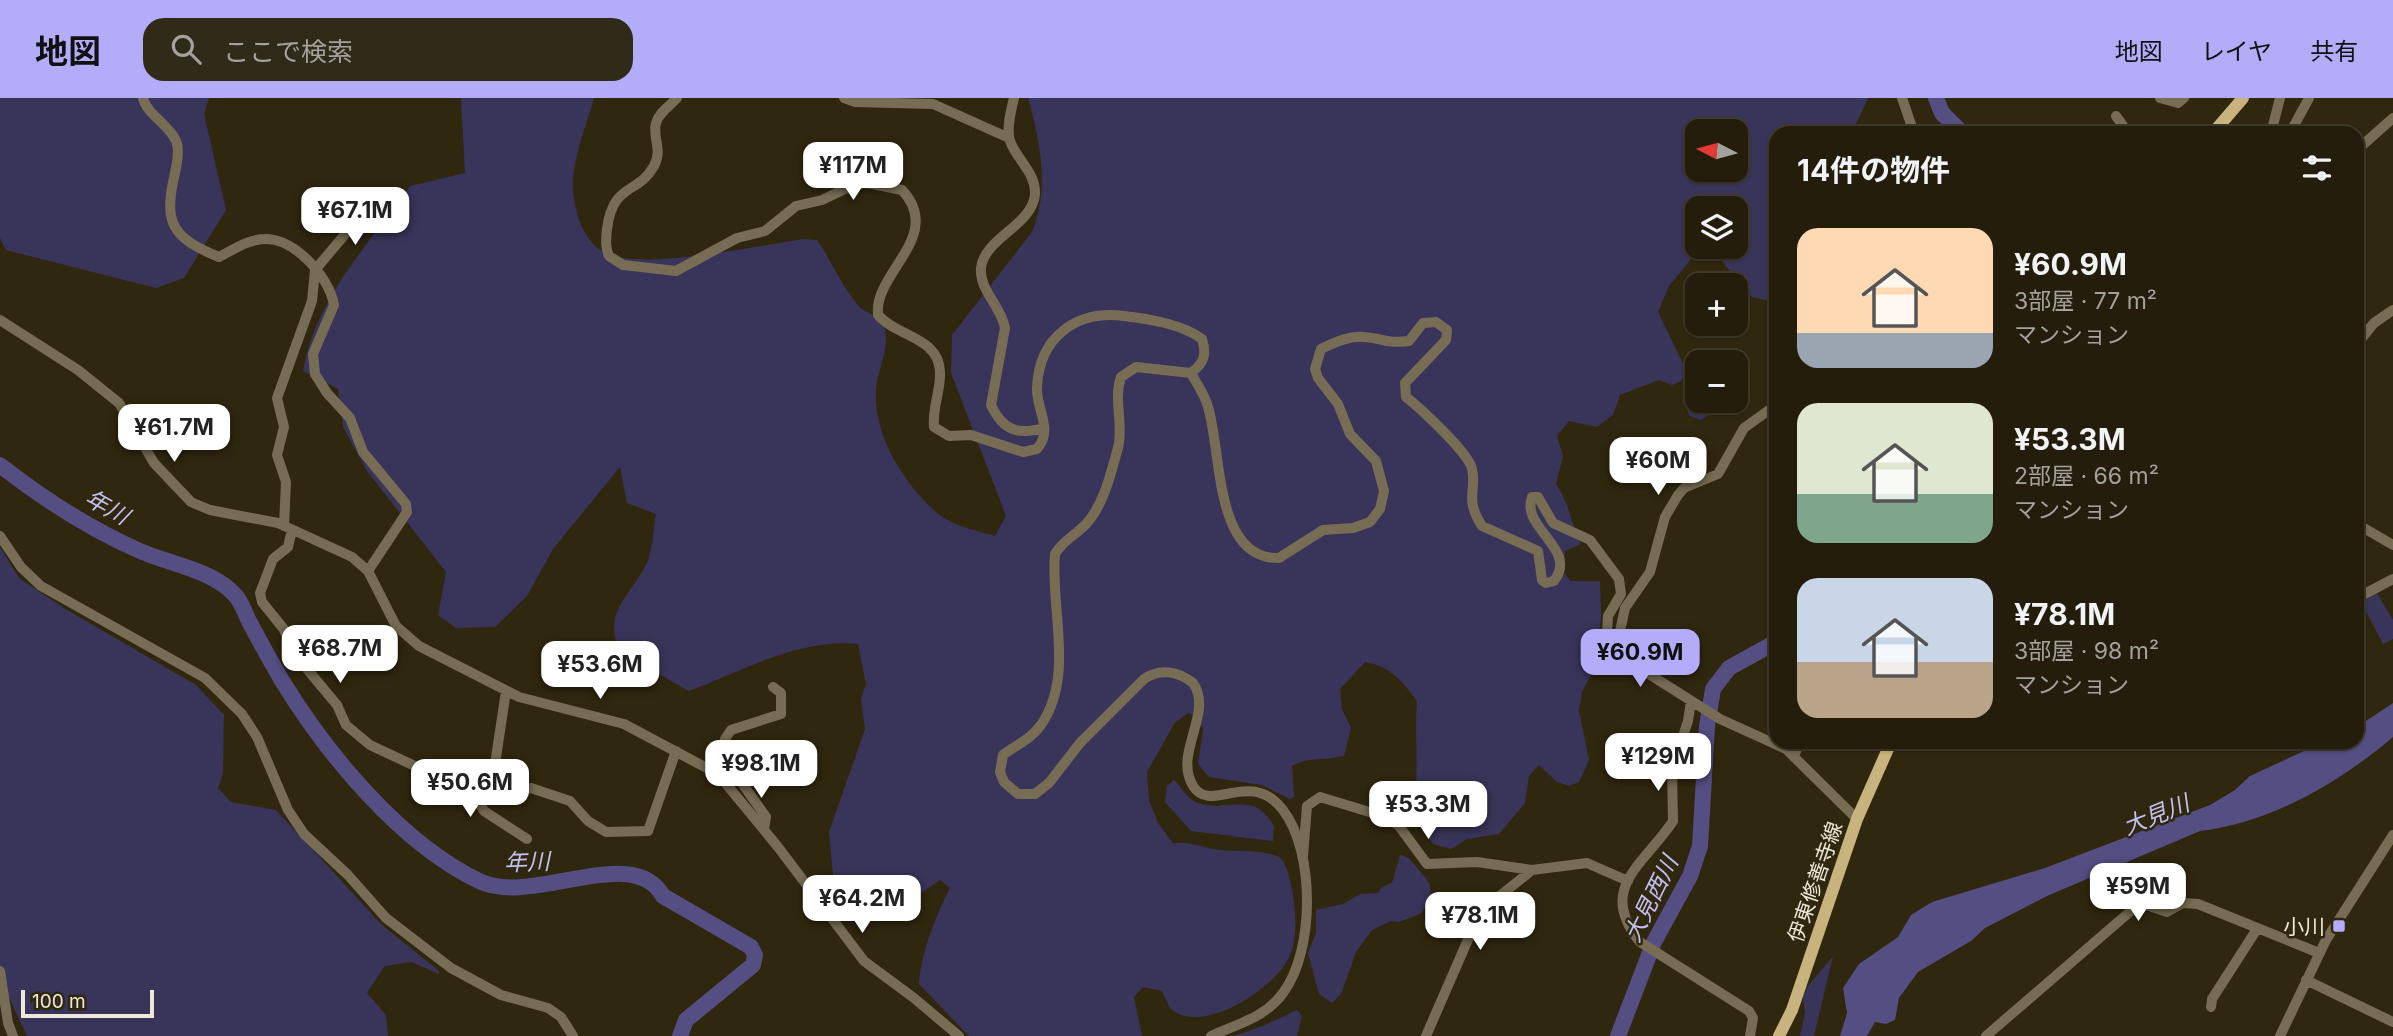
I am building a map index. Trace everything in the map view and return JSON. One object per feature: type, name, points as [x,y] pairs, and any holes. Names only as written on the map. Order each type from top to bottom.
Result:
[{"type":"main road","points":[[2219,126],[2243,98]]},
{"type":"main road","name":"伊東修善寺線","points":[[1779,1036],[1792,1010],[1857,819],[1888,749]]},
{"type":"street","points":[[143,98],[146,106],[170,129],[178,143],[169,209],[174,229],[184,240],[219,257],[254,240],[273,239],[316,268],[326,282],[334,305],[313,355],[316,373],[327,393],[349,418],[363,452],[406,504],[407,512],[368,571]]},
{"type":"street","points":[[677,98],[659,116],[655,126],[659,152],[652,170],[613,203],[606,239],[609,256],[623,265],[676,271],[737,238],[765,231],[796,206],[822,200],[853,185],[867,183],[902,190],[914,212],[914,233],[910,246],[878,299],[878,315],[883,321],[924,343],[938,361],[940,374],[934,427],[949,436],[971,435],[1028,453],[1042,444],[1044,428],[1037,391],[1044,356],[1056,336],[1085,317],[1106,314],[1139,318],[1194,333],[1202,339],[1205,355],[1199,367],[1191,373],[1136,367],[1121,377],[1118,393],[1120,437],[1097,507],[1084,526],[1063,541],[1055,554],[1059,663],[1055,692],[1041,725],[1003,755],[1000,772],[1011,789],[1026,795],[1035,794],[1049,783],[1080,743],[1144,679],[1157,672],[1179,674],[1193,683],[1199,697],[1186,766],[1194,788],[1204,795],[1215,796],[1242,789],[1265,793],[1284,811],[1303,856]]},
{"type":"street","points":[[844,98],[864,102],[933,104],[1009,138],[1031,174],[1035,192],[1031,206],[987,254],[981,266],[984,286],[1003,317],[1005,328],[990,405],[1011,430],[1023,433],[1044,428]]},
{"type":"street","points":[[1009,138],[1014,98]]},
{"type":"street","points":[[1902,98],[1912,126]]},
{"type":"street","points":[[2160,98],[2178,103],[2184,98]]},
{"type":"street","points":[[2273,126],[2280,98]]},
{"type":"street","points":[[2294,126],[2309,98]]},
{"type":"street","points":[[2116,116],[2123,126]]},
{"type":"street","points":[[2364,144],[2393,118]]},
{"type":"street","points":[[360,212],[359,223],[352,226],[316,268],[312,301],[277,398],[284,427],[277,455],[286,482],[288,547],[273,559],[260,593],[297,657],[337,705],[346,725],[370,744],[486,794],[531,788],[569,801],[588,821],[606,831],[648,831],[676,751]]},
{"type":"street","points":[[2364,335],[2374,323],[2393,310]]},
{"type":"street","points":[[0,320],[78,370],[119,403],[154,463],[191,502],[209,510],[264,519],[352,557],[368,571],[391,618],[404,636],[506,691],[624,724],[718,774],[764,829],[864,961],[959,1036]]},
{"type":"street","points":[[1191,373],[1208,405],[1229,517],[1237,537],[1252,552],[1279,558],[1323,530],[1353,528],[1370,522],[1380,509],[1382,500],[1382,475],[1376,461],[1350,434],[1338,404],[1318,378],[1315,369],[1321,349],[1332,343],[1364,337],[1388,344],[1409,341],[1423,323],[1436,322],[1447,330],[1446,340],[1405,383],[1406,397],[1462,451],[1472,469],[1472,504],[1482,526],[1538,551],[1542,580],[1550,583],[1557,578],[1559,556],[1555,545],[1534,520],[1530,508],[1532,497],[1541,500],[1553,523],[1586,537],[1597,547],[1621,586],[1621,594],[1607,624],[1607,632],[1622,657],[1720,719],[1769,741]]},
{"type":"street","points":[[1617,645],[1626,608],[1650,572],[1665,517],[1678,495],[1684,488],[1718,474],[1744,428],[1769,410]]},
{"type":"street","points":[[2364,528],[2393,545]]},
{"type":"street","points":[[0,536],[21,567],[41,586],[205,678],[242,714],[257,737],[288,810],[304,834],[386,918],[428,954],[460,973],[501,995],[548,1008],[561,1017],[573,1036]]},
{"type":"street","points":[[2364,594],[2393,579]]},
{"type":"street","points":[[764,829],[766,817],[732,769],[725,739],[731,730],[781,714],[781,693],[773,687]]},
{"type":"street","points":[[506,691],[484,811],[527,838]]},
{"type":"street","points":[[1694,703],[1672,769],[1674,821],[1642,859],[1628,881],[1621,909],[1628,927],[1640,942],[1749,1011],[1753,1017],[1749,1036]]},
{"type":"street","points":[[1786,749],[1857,819]]},
{"type":"street","points":[[1794,756],[1797,749]]},
{"type":"street","points":[[1211,1036],[1258,1017],[1284,993],[1293,976],[1299,961],[1305,921],[1307,882],[1303,856],[1307,806],[1320,797],[1386,817],[1399,826],[1427,864],[1477,862],[1532,870],[1587,863],[1628,881]]},
{"type":"street","points":[[2280,1036],[2319,953],[2393,835]]},
{"type":"street","points":[[1426,1036],[1480,912],[1532,870]]},
{"type":"street","points":[[1986,1036],[2136,904],[2167,912],[2183,903],[2191,903],[2319,953]]},
{"type":"street","points":[[2211,1007],[2212,999],[2257,929]]},
{"type":"street","points":[[0,971],[8,1023],[13,1036]]},
{"type":"street","points":[[2306,981],[2393,1022]]},
{"type":"shaded area","points":[[0,98],[209,98],[204,114],[226,210],[184,278],[156,288],[6,250],[0,238]]},
{"type":"shaded area","points":[[461,98],[594,98],[581,139],[573,181],[574,202],[580,223],[591,242],[608,254],[649,259],[703,255],[803,239],[817,240],[851,297],[860,307],[879,319],[884,327],[886,343],[877,382],[876,407],[885,441],[902,473],[924,501],[942,517],[995,536],[1006,516],[951,373],[952,335],[1032,232],[1041,200],[1042,182],[1036,130],[1028,98],[1868,98],[1855,126],[1769,126],[1769,301],[1752,297],[1748,292],[1748,273],[1732,273],[1720,259],[1748,259],[1748,196],[1685,196],[1685,259],[1691,259],[1669,286],[1658,312],[1685,368],[1681,381],[1672,385],[1659,380],[1620,395],[1613,415],[1597,427],[1569,421],[1557,436],[1563,456],[1556,484],[1581,544],[1565,551],[1564,572],[1570,581],[1600,581],[1601,617],[1595,667],[1582,692],[1579,711],[1589,760],[1579,782],[1569,786],[1557,782],[1539,765],[1529,776],[1525,803],[1499,834],[1467,839],[1451,849],[1433,844],[1413,815],[1417,701],[1401,681],[1382,667],[1365,662],[1340,689],[1342,709],[1351,728],[1344,756],[1306,761],[1292,766],[1294,797],[1290,799],[1262,785],[1209,777],[1198,764],[1203,729],[1197,716],[1188,713],[1174,724],[1147,772],[1149,800],[1158,823],[1173,843],[1220,850],[1250,851],[1279,857],[1285,865],[1293,897],[1294,942],[1286,963],[1274,977],[1259,991],[1222,1011],[1203,1016],[1186,1016],[1172,1010],[1162,991],[1143,987],[1134,997],[1142,1036],[969,1036],[919,984],[930,934],[950,888],[940,880],[920,894],[900,895],[866,904],[848,899],[834,885],[829,832],[865,729],[861,699],[866,684],[858,644],[836,643],[793,651],[689,691],[619,652],[614,625],[616,614],[649,558],[656,514],[627,503],[620,467],[553,549],[527,596],[495,627],[456,628],[438,615],[446,572],[367,471],[343,427],[338,389],[303,371],[319,320],[331,296],[410,186],[465,173]]},
{"type":"shaded area","points":[[1688,413],[1712,413],[1701,420],[1689,416]]},
{"type":"shaded area","points":[[0,547],[19,578],[62,607],[196,685],[224,715],[223,773],[218,788],[231,802],[276,810],[382,925],[439,971],[439,974],[411,962],[385,966],[367,993],[386,1015],[388,1036],[27,1036],[0,978]]},
{"type":"shaded area","points":[[2377,593],[2393,620],[2393,639],[2383,644],[2364,608],[2364,600]]},
{"type":"shaded area","points":[[2393,703],[2393,737],[2327,785],[2278,810],[2226,827],[2200,831],[2047,896],[1985,928],[1971,941],[1918,972],[1899,998],[1895,1020],[1886,1024],[1875,1022],[1867,1036],[1840,1036],[1847,1013],[1843,988],[1859,964],[1898,937],[1911,915],[1932,902],[2045,868],[2210,805],[2235,790],[2250,776],[2310,749],[2364,749],[2364,722]]},
{"type":"shaded area","points":[[1174,780],[1198,803],[1220,806],[1239,804],[1257,808],[1274,826],[1273,841],[1191,831],[1165,802],[1167,786]]},
{"type":"shaded area","points":[[1400,855],[1410,860],[1429,884],[1430,893],[1426,905],[1422,913],[1399,922],[1391,921],[1372,930],[1356,952],[1341,994],[1332,1003],[1319,994],[1308,953],[1316,933],[1316,910],[1343,904],[1360,894],[1378,893],[1382,887],[1392,883]]},
{"type":"shaded area","points":[[1833,956],[1814,1036],[1800,1036],[1805,1013],[1803,997],[1808,986]]},
{"type":"shaded area","points":[[1297,1010],[1302,1016],[1297,1036],[1234,1036],[1266,1024]]},
{"type":"waterway","name":"大見西川","points":[[1936,98],[1942,113],[1955,126]]},
{"type":"waterway","name":"年川","points":[[0,465],[50,501],[103,533],[226,586],[240,601],[269,658],[299,707],[343,765],[367,794],[394,820],[421,844],[450,864],[479,881],[501,887],[526,887],[606,874],[629,875],[649,881],[663,896],[751,947],[755,955],[753,965],[686,1020],[680,1036]]},
{"type":"waterway","name":"大見西川","points":[[1618,1036],[1654,942],[1690,876],[1700,846],[1707,726],[1713,689],[1729,668],[1769,646]]},
{"type":"place","name":"小川","points":[[2339,926]]},
{"type":"water label","name":"大見川","points":[[2156,815]]}]
